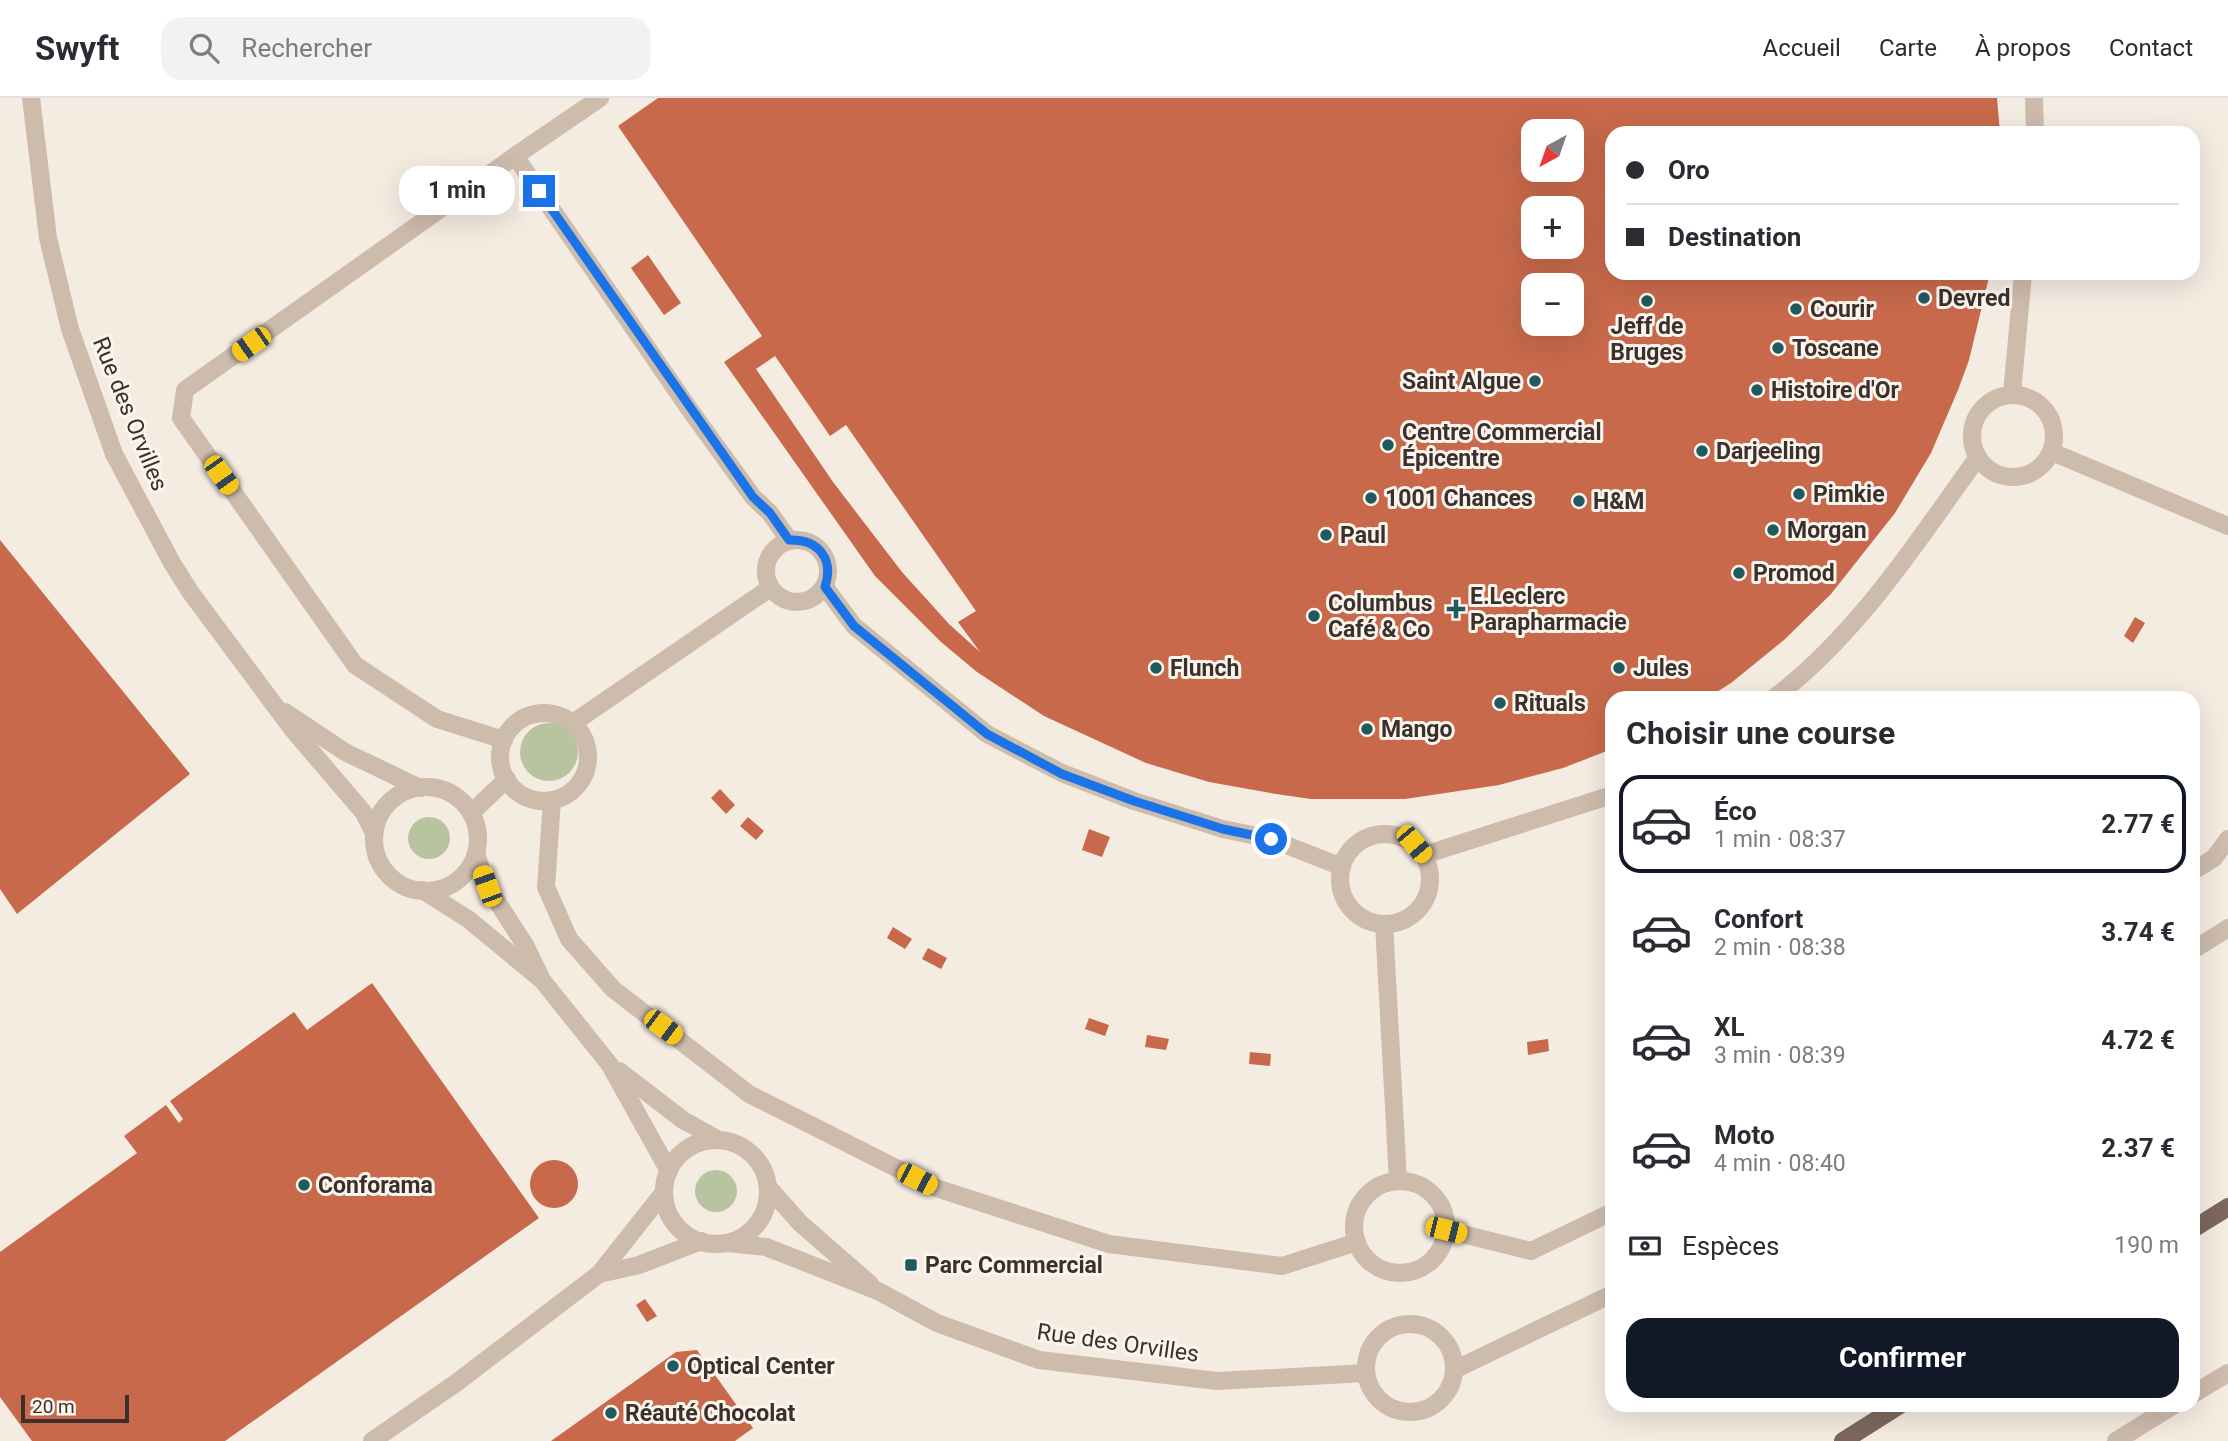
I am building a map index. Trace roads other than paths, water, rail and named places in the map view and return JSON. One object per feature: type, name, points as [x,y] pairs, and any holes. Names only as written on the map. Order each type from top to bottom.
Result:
[{"type":"main road","points":[[2200,1225],[2228,1208]]},
{"type":"main road","points":[[1843,1441],[1889,1412]]},
{"type":"street","name":"Rue des Orvilles","points":[[32,98],[48,237],[66,316],[114,454],[172,564],[217,630],[300,738],[364,813],[374,833]]},
{"type":"street","points":[[504,740],[437,719],[355,665],[181,418],[184,390],[600,98]]},
{"type":"street","points":[[2034,98],[2035,126]]},
{"type":"street","points":[[515,156],[690,410],[753,497],[770,513],[789,540]]},
{"type":"street","points":[[2012,394],[2022,280]]},
{"type":"street","points":[[2012,394],[2026,396],[2048,412],[2055,439],[2052,452],[2045,463],[2023,476],[1997,474],[1978,457],[1972,434],[1974,422],[1989,402],[2012,394]]},
{"type":"street","points":[[2052,452],[2228,526]]},
{"type":"street","points":[[1783,691],[1797,681],[1878,597],[1978,457]]},
{"type":"street","points":[[789,540],[810,542],[825,556],[829,566],[825,587],[809,601],[787,602],[770,588],[766,569],[768,560],[780,545],[789,540]]},
{"type":"street","points":[[825,587],[854,626],[987,734],[1062,774],[1134,801],[1223,829],[1271,839],[1342,867]]},
{"type":"street","points":[[573,723],[770,588]]},
{"type":"street","name":"Rue des Orvilles","points":[[279,708],[345,752],[420,788]]},
{"type":"street","points":[[547,713],[573,723],[587,747],[584,775],[576,787],[552,800],[526,797],[507,779],[500,753],[511,728],[534,714],[547,713]]},
{"type":"street","points":[[471,813],[507,779]]},
{"type":"street","points":[[477,854],[458,881],[444,889],[410,889],[394,880],[382,867],[375,850],[374,833],[380,816],[390,801],[405,792],[420,788],[440,789],[455,796],[471,813],[479,838],[477,854],[487,886],[530,952],[542,979]]},
{"type":"street","points":[[1424,856],[1605,797]]},
{"type":"street","points":[[552,800],[546,887],[569,939],[612,989],[750,1094],[936,1188],[1109,1244],[1282,1266],[1357,1242]]},
{"type":"street","points":[[1387,834],[1414,844],[1424,856],[1430,882],[1424,901],[1410,917],[1384,924],[1359,915],[1349,906],[1342,894],[1342,867],[1359,843],[1387,834]]},
{"type":"street","points":[[2200,867],[2214,858],[2228,839]]},
{"type":"street","points":[[422,890],[468,919],[542,979],[610,1065],[669,1171]]},
{"type":"street","points":[[1384,924],[1398,1181]]},
{"type":"street","points":[[2200,946],[2228,928]]},
{"type":"street","points":[[610,1065],[683,1120],[741,1147],[758,1161],[768,1187],[762,1217],[753,1229],[726,1243],[701,1241],[689,1236],[671,1217],[664,1192]]},
{"type":"street","points":[[372,1441],[456,1383],[599,1274],[664,1192],[675,1160],[695,1144],[721,1140]]},
{"type":"street","points":[[1398,1181],[1414,1183],[1428,1189],[1438,1201],[1446,1230],[1436,1256],[1413,1271],[1400,1273],[1373,1264],[1357,1242],[1354,1228],[1362,1201],[1372,1190],[1398,1181]]},
{"type":"street","name":"Rue des Orvilles","points":[[768,1187],[800,1223],[878,1291]]},
{"type":"street","points":[[1446,1230],[1531,1251],[1605,1215]]},
{"type":"street","points":[[599,1274],[639,1265],[701,1241]]},
{"type":"street","name":"Rue des Orvilles","points":[[726,1243],[766,1247],[878,1291],[937,1322],[1039,1360],[1217,1381],[1366,1373]]},
{"type":"street","points":[[1454,1370],[1605,1297]]},
{"type":"street","points":[[1411,1324],[1425,1327],[1446,1344],[1454,1370],[1443,1397],[1418,1412],[1404,1412],[1378,1399],[1366,1373],[1367,1358],[1373,1344],[1383,1333],[1411,1324]]},
{"type":"street","points":[[2200,1390],[2228,1373]]},
{"type":"street","points":[[2116,1441],[2163,1412]]},
{"type":"place","name":"Devred","points":[[1924,298]]},
{"type":"place","name":"Jeff de Bruges","points":[[1647,301]]},
{"type":"place","name":"Courir","points":[[1796,309]]},
{"type":"place","name":"Toscane","points":[[1778,348]]},
{"type":"place","name":"Saint Algue","points":[[1535,381]]},
{"type":"place","name":"Histoire d'Or","points":[[1757,390]]},
{"type":"place","name":"Centre Commercial Épicentre","points":[[1388,445]]},
{"type":"place","name":"Darjeeling","points":[[1702,451]]},
{"type":"place","name":"Pimkie","points":[[1799,494]]},
{"type":"place","name":"1001 Chances","points":[[1371,498]]},
{"type":"place","name":"H&M","points":[[1579,501]]},
{"type":"place","name":"Morgan","points":[[1773,530]]},
{"type":"place","name":"Paul","points":[[1326,535]]},
{"type":"place","name":"Promod","points":[[1739,573]]},
{"type":"place","name":"E.Leclerc Parapharmacie","points":[[1456,609]]},
{"type":"place","name":"Columbus Café & Co","points":[[1314,616]]},
{"type":"place","name":"Flunch","points":[[1156,668]]},
{"type":"place","name":"Jules","points":[[1619,668]]},
{"type":"place","name":"Rituals","points":[[1500,703]]},
{"type":"place","name":"Mango","points":[[1367,729]]},
{"type":"place","name":"Conforama","points":[[304,1185]]},
{"type":"place","name":"Parc Commercial","points":[[911,1265]]},
{"type":"place","name":"Optical Center","points":[[673,1366]]},
{"type":"place","name":"Réauté Chocolat","points":[[611,1413]]}]
